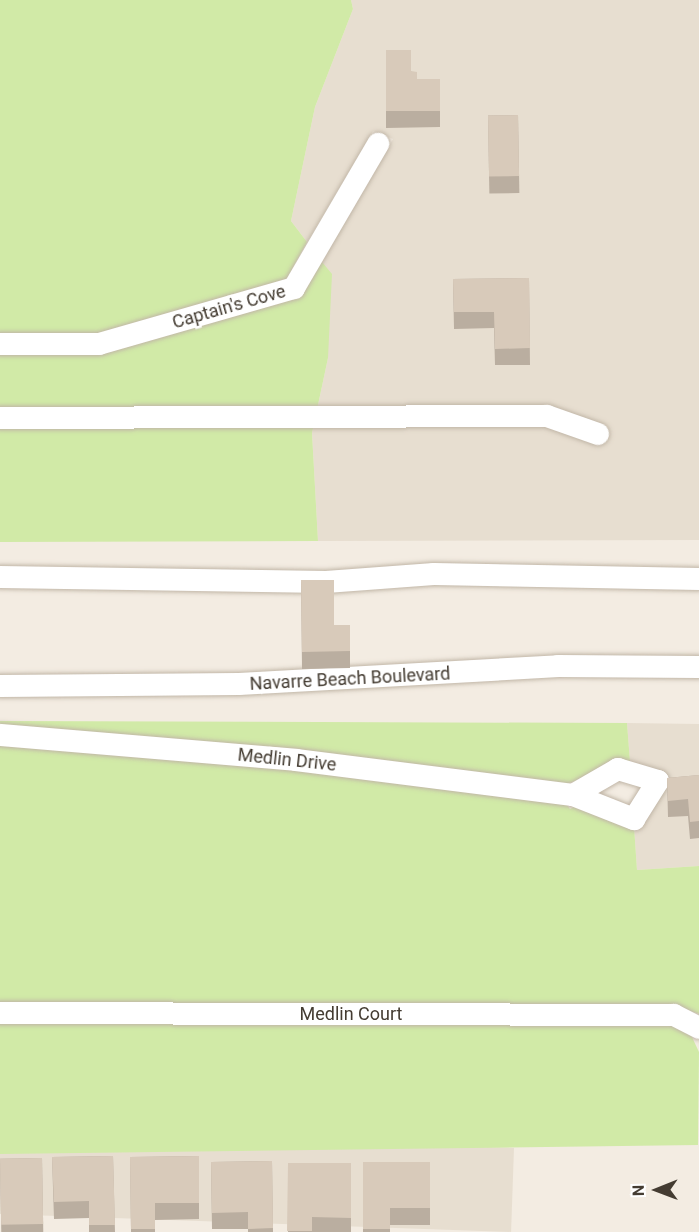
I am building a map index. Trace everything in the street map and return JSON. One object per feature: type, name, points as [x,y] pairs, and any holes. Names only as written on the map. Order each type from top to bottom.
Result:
[{"type":"street","name":"Captain's Cove","points":[[0,344],[99,345],[294,288],[378,144]]},
{"type":"street","points":[[0,418],[547,416],[598,435]]},
{"type":"street","points":[[0,577],[326,582],[434,574],[699,579]]},
{"type":"street","name":"Navarre Beach Boulevard","points":[[0,687],[239,684],[558,666],[699,667]]},
{"type":"street","name":"Medlin Drive","points":[[0,735],[296,760],[573,795]]},
{"type":"street","name":"Medlin Court","points":[[0,1013],[674,1015],[699,1028]]},
{"type":"shaded area","points":[[351,0],[699,0],[699,540],[318,541],[312,433],[328,358],[322,262],[393,139],[373,131],[307,242],[291,221],[315,107],[353,9]]},
{"type":"shaded area","points":[[627,723],[699,724],[699,866],[637,870],[634,826],[668,785],[630,762]]},
{"type":"shaded area","points":[[0,1130],[514,1148],[511,1232],[0,1214]]},
{"type":"green space","points":[[0,0],[351,0],[353,9],[315,107],[291,221],[307,242],[286,280],[98,334],[0,334]]},
{"type":"green space","points":[[322,262],[332,274],[328,358],[312,433],[318,541],[0,542],[0,354],[297,297]]},
{"type":"green space","points":[[0,721],[627,723],[630,762],[566,784],[0,725]]},
{"type":"green space","points":[[0,745],[295,770],[567,805],[570,809],[574,807],[634,826],[637,870],[699,866],[699,1014],[674,1005],[0,1003]]},
{"type":"green space","points":[[0,1023],[672,1025],[691,1035],[699,1052],[698,1145],[0,1154]]},
{"type":"building","points":[[386,50],[411,50],[411,71],[417,72],[417,79],[440,79],[440,111],[386,111]]},
{"type":"building","points":[[518,115],[519,176],[489,177],[488,116]]},
{"type":"building","points":[[529,278],[530,348],[495,349],[494,312],[454,312],[453,279]]},
{"type":"building","points":[[301,580],[334,580],[334,625],[350,625],[350,651],[302,652]]},
{"type":"building","points":[[699,775],[699,821],[690,822],[688,799],[668,801],[667,778]]},
{"type":"building","points":[[113,1156],[115,1225],[89,1225],[89,1201],[54,1202],[52,1157]]},
{"type":"building","points":[[199,1156],[199,1203],[155,1203],[155,1229],[131,1229],[130,1157]]},
{"type":"building","points":[[42,1158],[43,1224],[1,1225],[0,1159]]},
{"type":"building","points":[[272,1161],[273,1228],[248,1229],[248,1212],[212,1213],[211,1162]]},
{"type":"building","points":[[363,1162],[430,1162],[430,1208],[390,1208],[390,1229],[363,1229]]},
{"type":"building","points":[[288,1163],[351,1163],[351,1218],[312,1217],[312,1231],[287,1231]]}]
